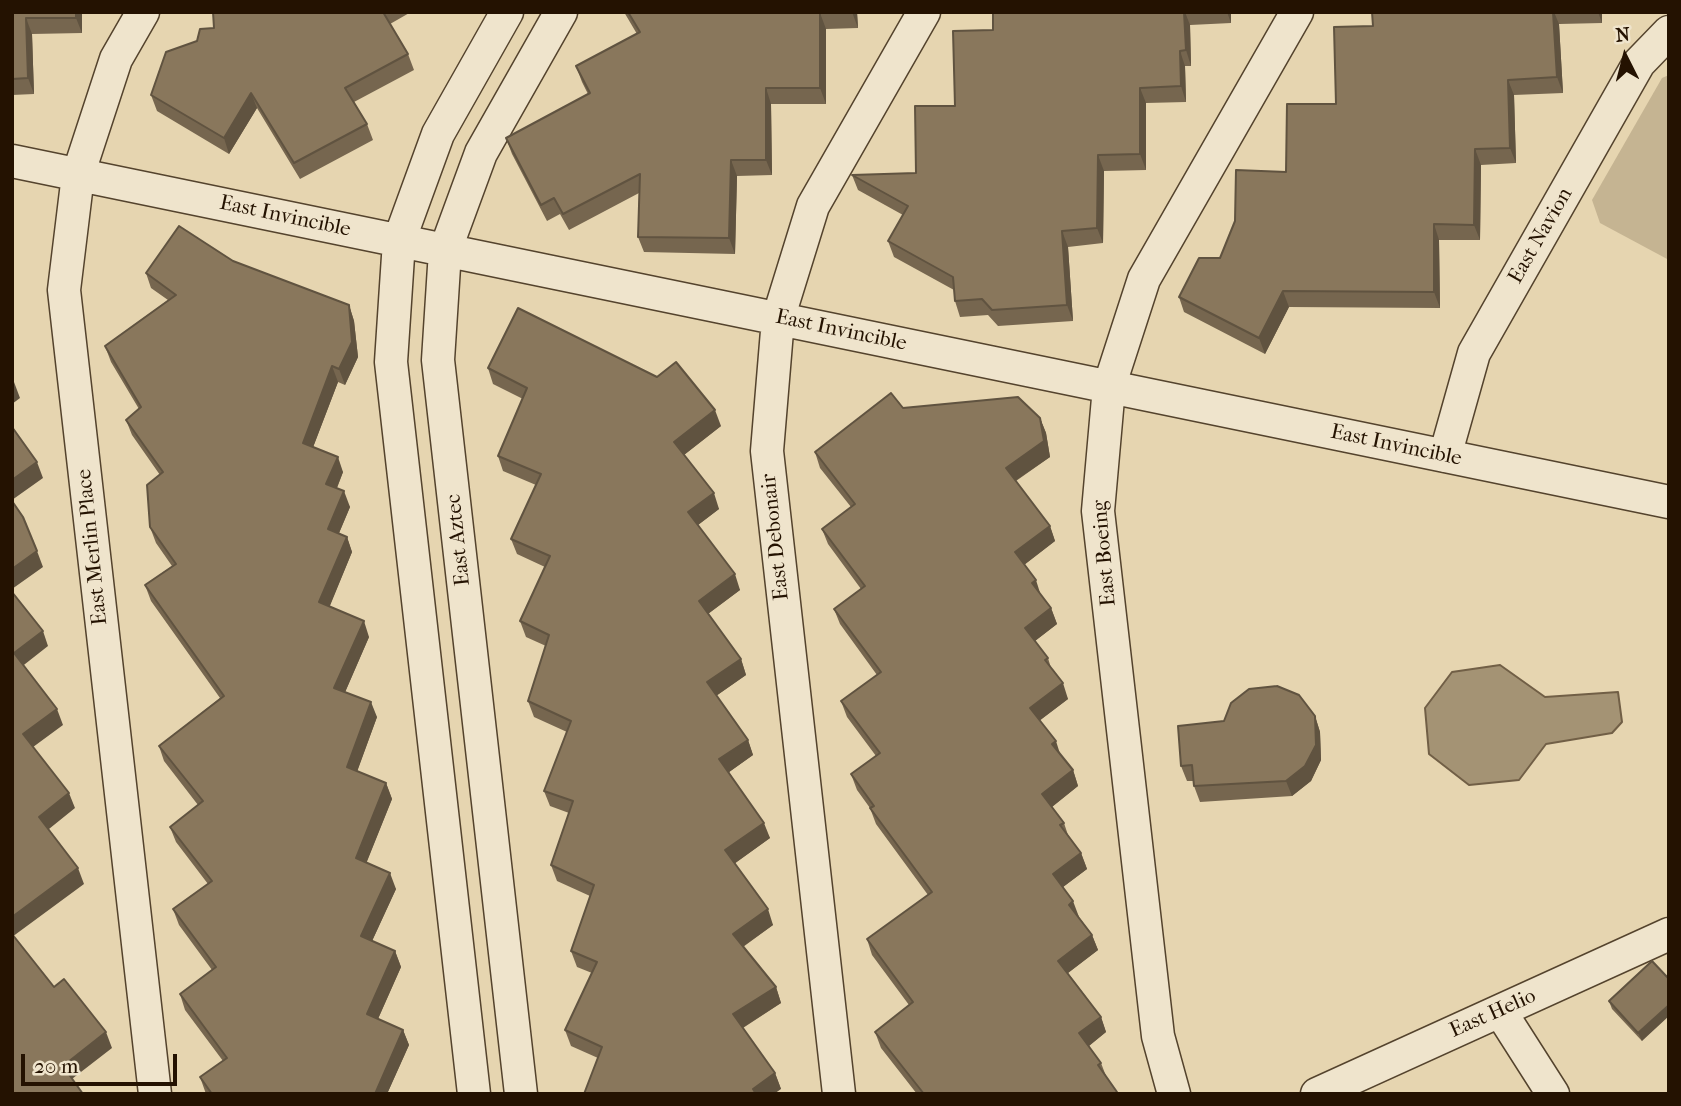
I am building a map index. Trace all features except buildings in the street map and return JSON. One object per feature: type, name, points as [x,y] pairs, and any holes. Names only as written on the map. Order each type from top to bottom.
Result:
[{"type":"lane","name":"East Merlin Place","points":[[143,12],[116,59],[78,175],[64,290],[155,1094]]},
{"type":"lane","points":[[474,1094],[391,362],[399,241],[438,134],[507,12]]},
{"type":"lane","name":"East Aztec","points":[[522,1094],[438,360],[445,251],[481,153],[561,12]]},
{"type":"lane","name":"East Debonair","points":[[839,1094],[766,450],[778,318],[813,206],[924,12]]},
{"type":"lane","name":"East Boeing","points":[[1174,1094],[1158,1035],[1098,511],[1110,387],[1144,279],[1297,12]]},
{"type":"lane","name":"East Navion","points":[[1445,456],[1475,353],[1639,63],[1669,32]]},
{"type":"lane","name":"East Invincible","points":[[12,162],[1669,502]]},
{"type":"lane","name":"East Helio","points":[[1317,1094],[1669,934]]},
{"type":"lane","points":[[1500,1011],[1553,1094]]},
{"type":"shaded area","points":[[1669,75],[1669,260],[1600,223],[1592,200],[1662,78]]},
{"type":"shaded area","points":[[1500,665],[1545,697],[1618,692],[1622,722],[1612,733],[1546,744],[1519,780],[1469,785],[1429,754],[1425,708],[1452,672]]}]
